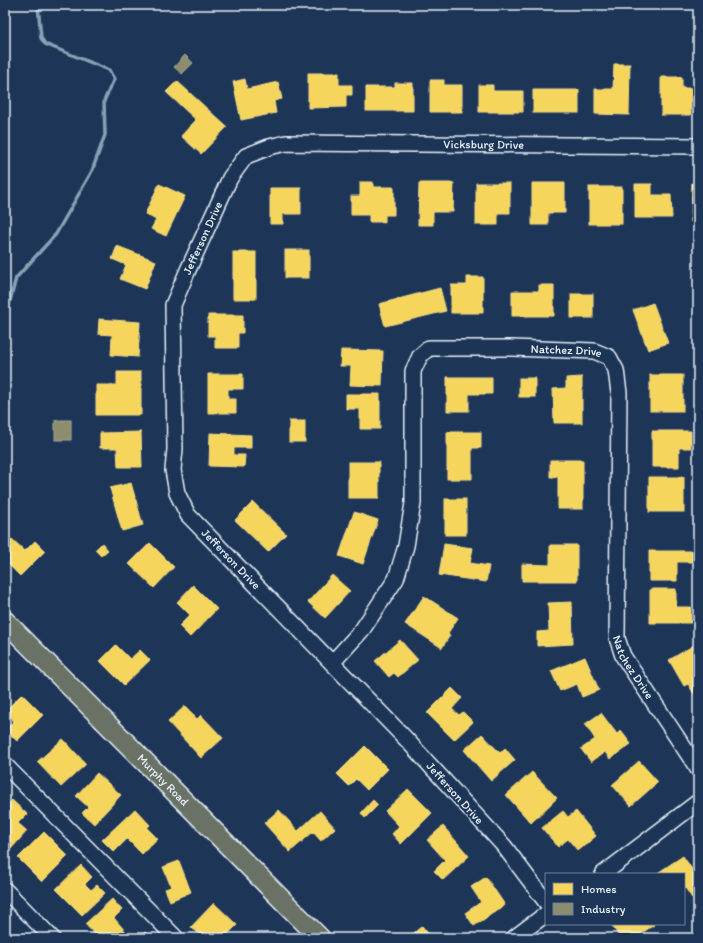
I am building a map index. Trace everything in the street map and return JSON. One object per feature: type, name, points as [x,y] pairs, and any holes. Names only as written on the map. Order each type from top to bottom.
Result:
[{"type":"main road","name":"Murphy Road","points":[[5,621],[320,938]]},
{"type":"street","name":"Vicksburg Drive","points":[[269,146],[286,143],[698,146]]},
{"type":"street","name":"Jefferson Drive","points":[[269,146],[246,156],[230,178],[173,305],[175,449],[173,470],[177,493],[188,515],[405,738],[504,846],[545,901]]},
{"type":"street","name":"Natchez Drive","points":[[332,663],[362,630],[396,579],[406,546],[413,503],[413,371],[420,356],[429,348],[512,348],[594,351],[609,357],[616,370],[619,393],[617,638],[623,656],[698,769]]},
{"type":"street","points":[[5,765],[176,938]]},
{"type":"street","points":[[604,873],[698,802]]},
{"type":"street","points":[[5,890],[52,938]]},
{"type":"street","points":[[514,938],[545,915]]},
{"type":"building: Homes","points":[[614,64],[630,64],[629,115],[595,114],[595,89],[613,89]]},
{"type":"building: Homes","points":[[5,65],[10,65],[10,81],[5,81]]},
{"type":"building: Homes","points":[[308,73],[339,73],[339,85],[352,85],[352,95],[346,95],[346,107],[308,108]]},
{"type":"building: Homes","points":[[661,77],[682,77],[682,88],[691,88],[691,115],[661,115]]},
{"type":"building: Homes","points":[[245,79],[247,89],[278,82],[282,99],[274,101],[276,113],[241,120],[233,82]]},
{"type":"building: Homes","points":[[430,80],[444,80],[444,85],[462,85],[462,112],[430,112]]},
{"type":"building: Homes","points":[[177,81],[227,127],[201,154],[181,136],[196,120],[166,92]]},
{"type":"building: Homes","points":[[395,83],[413,83],[413,111],[366,111],[366,87],[395,87]]},
{"type":"building: Homes","points":[[479,85],[493,85],[493,91],[523,91],[523,112],[479,112]]},
{"type":"building: Homes","points":[[533,90],[579,90],[579,113],[533,113]]},
{"type":"building: Homes","points":[[360,182],[373,182],[373,187],[394,187],[394,215],[385,215],[385,222],[369,222],[369,215],[351,215],[351,196],[360,196]]},
{"type":"building: Homes","points":[[419,183],[454,183],[453,212],[433,212],[433,225],[418,225]]},
{"type":"building: Homes","points":[[476,183],[510,183],[510,213],[498,213],[498,225],[476,225]]},
{"type":"building: Homes","points":[[532,183],[565,183],[565,213],[548,213],[548,225],[532,225]]},
{"type":"building: Homes","points":[[692,183],[698,183],[698,222],[691,222]]},
{"type":"building: Homes","points":[[159,184],[185,196],[166,236],[151,229],[156,220],[145,214]]},
{"type":"building: Homes","points":[[635,184],[652,184],[652,195],[671,195],[672,218],[635,218]]},
{"type":"building: Homes","points":[[589,187],[622,187],[622,224],[589,224]]},
{"type":"building: Homes","points":[[270,188],[301,188],[301,214],[283,214],[283,224],[270,224]]},
{"type":"building: Homes","points":[[117,246],[156,261],[145,289],[120,279],[126,265],[112,259]]},
{"type":"building: Homes","points":[[285,250],[309,250],[309,278],[285,278]]},
{"type":"building: Homes","points":[[233,252],[256,252],[256,299],[233,299]]},
{"type":"building: Homes","points":[[467,277],[483,277],[483,313],[451,313],[451,285],[467,285]]},
{"type":"building: Homes","points":[[539,285],[554,285],[554,316],[512,316],[512,291],[539,291]]},
{"type":"building: Homes","points":[[440,288],[446,311],[385,326],[379,304]]},
{"type":"building: Homes","points":[[571,294],[593,294],[593,318],[571,318]]},
{"type":"building: Homes","points":[[653,303],[668,343],[648,350],[633,310]]},
{"type":"building: Homes","points":[[208,315],[243,315],[243,333],[238,333],[238,348],[215,348],[215,336],[208,336]]},
{"type":"building: Homes","points":[[99,319],[140,322],[138,357],[111,355],[112,335],[98,334]]},
{"type":"building: Homes","points":[[341,350],[383,351],[382,386],[350,385],[351,366],[340,366]]},
{"type":"building: Homes","points":[[117,372],[141,372],[141,415],[96,415],[96,385],[117,385]]},
{"type":"building: Homes","points":[[208,374],[243,374],[243,389],[228,389],[228,399],[236,399],[236,413],[208,413]]},
{"type":"building: Homes","points":[[650,375],[683,375],[683,411],[650,411]]},
{"type":"building: Homes","points":[[447,377],[492,377],[492,394],[469,394],[469,411],[447,411]]},
{"type":"building: Homes","points":[[582,377],[582,423],[554,423],[553,389],[566,388],[566,378]]},
{"type":"building: Homes","points":[[519,378],[535,378],[535,397],[519,397]]},
{"type":"building: Homes","points":[[346,394],[380,394],[380,429],[360,429],[360,409],[346,409]]},
{"type":"building: Homes","points":[[289,421],[305,421],[305,442],[289,442]]},
{"type":"building: Homes","points":[[652,431],[691,431],[691,448],[679,448],[679,467],[652,467]]},
{"type":"building: Homes","points":[[141,432],[142,467],[118,467],[117,448],[100,448],[100,433]]},
{"type":"building: Homes","points":[[447,432],[481,432],[481,448],[472,448],[472,479],[447,479]]},
{"type":"building: Homes","points":[[210,433],[251,435],[251,448],[234,448],[234,455],[245,455],[244,467],[209,466]]},
{"type":"building: Homes","points":[[550,460],[583,460],[583,509],[558,509],[558,477],[550,477]]},
{"type":"building: Homes","points":[[348,462],[379,462],[379,498],[348,498]]},
{"type":"building: Homes","points":[[649,477],[684,477],[684,512],[649,512]]},
{"type":"building: Homes","points":[[131,483],[143,525],[122,531],[110,488]]},
{"type":"building: Homes","points":[[445,499],[466,499],[466,535],[445,535]]},
{"type":"building: Homes","points":[[253,502],[286,534],[268,552],[235,520]]},
{"type":"building: Homes","points":[[354,512],[378,520],[363,564],[339,556]]},
{"type":"building: Homes","points":[[12,539],[25,551],[35,541],[45,551],[20,576],[5,561],[5,546]]},
{"type":"building: Homes","points":[[102,543],[108,550],[101,556],[95,550]]},
{"type":"building: Homes","points":[[150,543],[174,567],[154,588],[129,564]]},
{"type":"building: Homes","points":[[444,544],[473,548],[470,563],[489,566],[486,582],[439,575]]},
{"type":"building: Homes","points":[[550,545],[577,545],[577,581],[522,581],[522,564],[550,565]]},
{"type":"building: Homes","points":[[649,551],[693,551],[693,562],[677,562],[677,581],[649,581]]},
{"type":"building: Homes","points":[[332,575],[350,591],[325,618],[308,602]]},
{"type":"building: Homes","points":[[193,585],[217,609],[190,637],[179,626],[190,615],[177,602]]},
{"type":"building: Homes","points":[[650,589],[676,589],[676,607],[691,607],[691,623],[650,623]]},
{"type":"building: Homes","points":[[424,596],[458,618],[448,633],[450,635],[442,648],[405,624]]},
{"type":"building: Homes","points":[[572,602],[573,644],[537,646],[537,632],[549,631],[548,603]]},
{"type":"building: Homes","points":[[400,640],[418,660],[398,677],[394,673],[389,677],[375,661]]},
{"type":"building: Homes","points":[[696,644],[698,648],[698,696],[696,697],[688,684],[684,686],[669,660]]},
{"type":"building: Homes","points":[[116,645],[130,659],[140,650],[150,660],[124,685],[100,661]]},
{"type":"building: Homes","points":[[585,657],[599,690],[582,697],[577,684],[560,691],[551,671]]},
{"type":"building: Homes","points":[[452,688],[462,698],[452,709],[459,715],[463,712],[473,722],[454,740],[427,713]]},
{"type":"building: Homes","points":[[22,694],[43,715],[17,741],[5,730],[14,721],[5,711]]},
{"type":"building: Homes","points":[[185,706],[197,719],[201,715],[223,738],[201,758],[168,722]]},
{"type":"building: Homes","points":[[601,713],[617,734],[621,731],[631,744],[610,759],[605,752],[591,762],[581,749],[595,739],[585,724]]},
{"type":"building: Homes","points":[[482,734],[500,753],[505,748],[515,760],[491,781],[464,750]]},
{"type":"building: Homes","points":[[63,739],[86,764],[61,787],[37,762]]},
{"type":"building: Homes","points":[[365,746],[388,769],[367,790],[356,779],[349,786],[337,774]]},
{"type":"building: Homes","points":[[639,761],[658,782],[631,806],[612,785]]},
{"type":"building: Homes","points":[[532,772],[557,798],[531,823],[506,795]]},
{"type":"building: Homes","points":[[97,773],[121,795],[94,824],[82,813],[88,807],[76,796]]},
{"type":"building: Homes","points":[[408,789],[432,813],[401,844],[392,834],[399,826],[385,811]]},
{"type":"building: Homes","points":[[12,800],[27,814],[18,823],[27,831],[11,849],[5,844],[5,808]]},
{"type":"building: Homes","points":[[373,800],[378,805],[365,818],[361,813]]},
{"type":"building: Homes","points":[[135,809],[150,825],[147,828],[158,839],[142,854],[127,839],[114,852],[102,840]]},
{"type":"building: Homes","points":[[279,810],[298,831],[320,811],[335,828],[321,841],[313,832],[290,852],[264,823]]},
{"type":"building: Homes","points":[[563,811],[568,817],[576,811],[596,836],[578,851],[568,839],[558,847],[542,828]]},
{"type":"building: Homes","points":[[443,826],[469,856],[443,880],[434,871],[445,860],[427,840]]},
{"type":"building: Homes","points":[[44,832],[68,856],[42,882],[18,858]]},
{"type":"building: Homes","points":[[683,856],[698,878],[698,894],[692,898],[685,888],[685,873],[658,873]]},
{"type":"building: Homes","points":[[179,861],[191,892],[170,901],[165,889],[171,887],[163,867]]},
{"type":"building: Homes","points":[[81,865],[92,877],[85,884],[91,890],[97,885],[105,893],[82,915],[56,889]]},
{"type":"building: Homes","points":[[486,877],[505,905],[474,926],[465,913],[481,902],[471,887]]},
{"type":"building: Homes","points":[[112,899],[122,910],[114,918],[126,932],[120,938],[98,938],[85,924]]},
{"type":"building: Homes","points":[[214,903],[237,925],[224,938],[203,938],[191,927]]},
{"type":"building: Homes","points":[[612,925],[654,925],[634,938],[620,938]]},
{"type":"building: Homes","points":[[422,926],[432,938],[408,938]]},
{"type":"building: Homes","points":[[145,932],[151,938],[138,938]]},
{"type":"building: Industry","points":[[185,55],[193,63],[182,74],[174,67]]},
{"type":"building: Industry","points":[[55,420],[71,420],[71,440],[55,440]]},
{"type":"waterway","points":[[5,320],[16,278],[56,234],[92,171],[105,135],[104,101],[114,79],[109,70],[45,44],[41,38],[38,5]]}]
